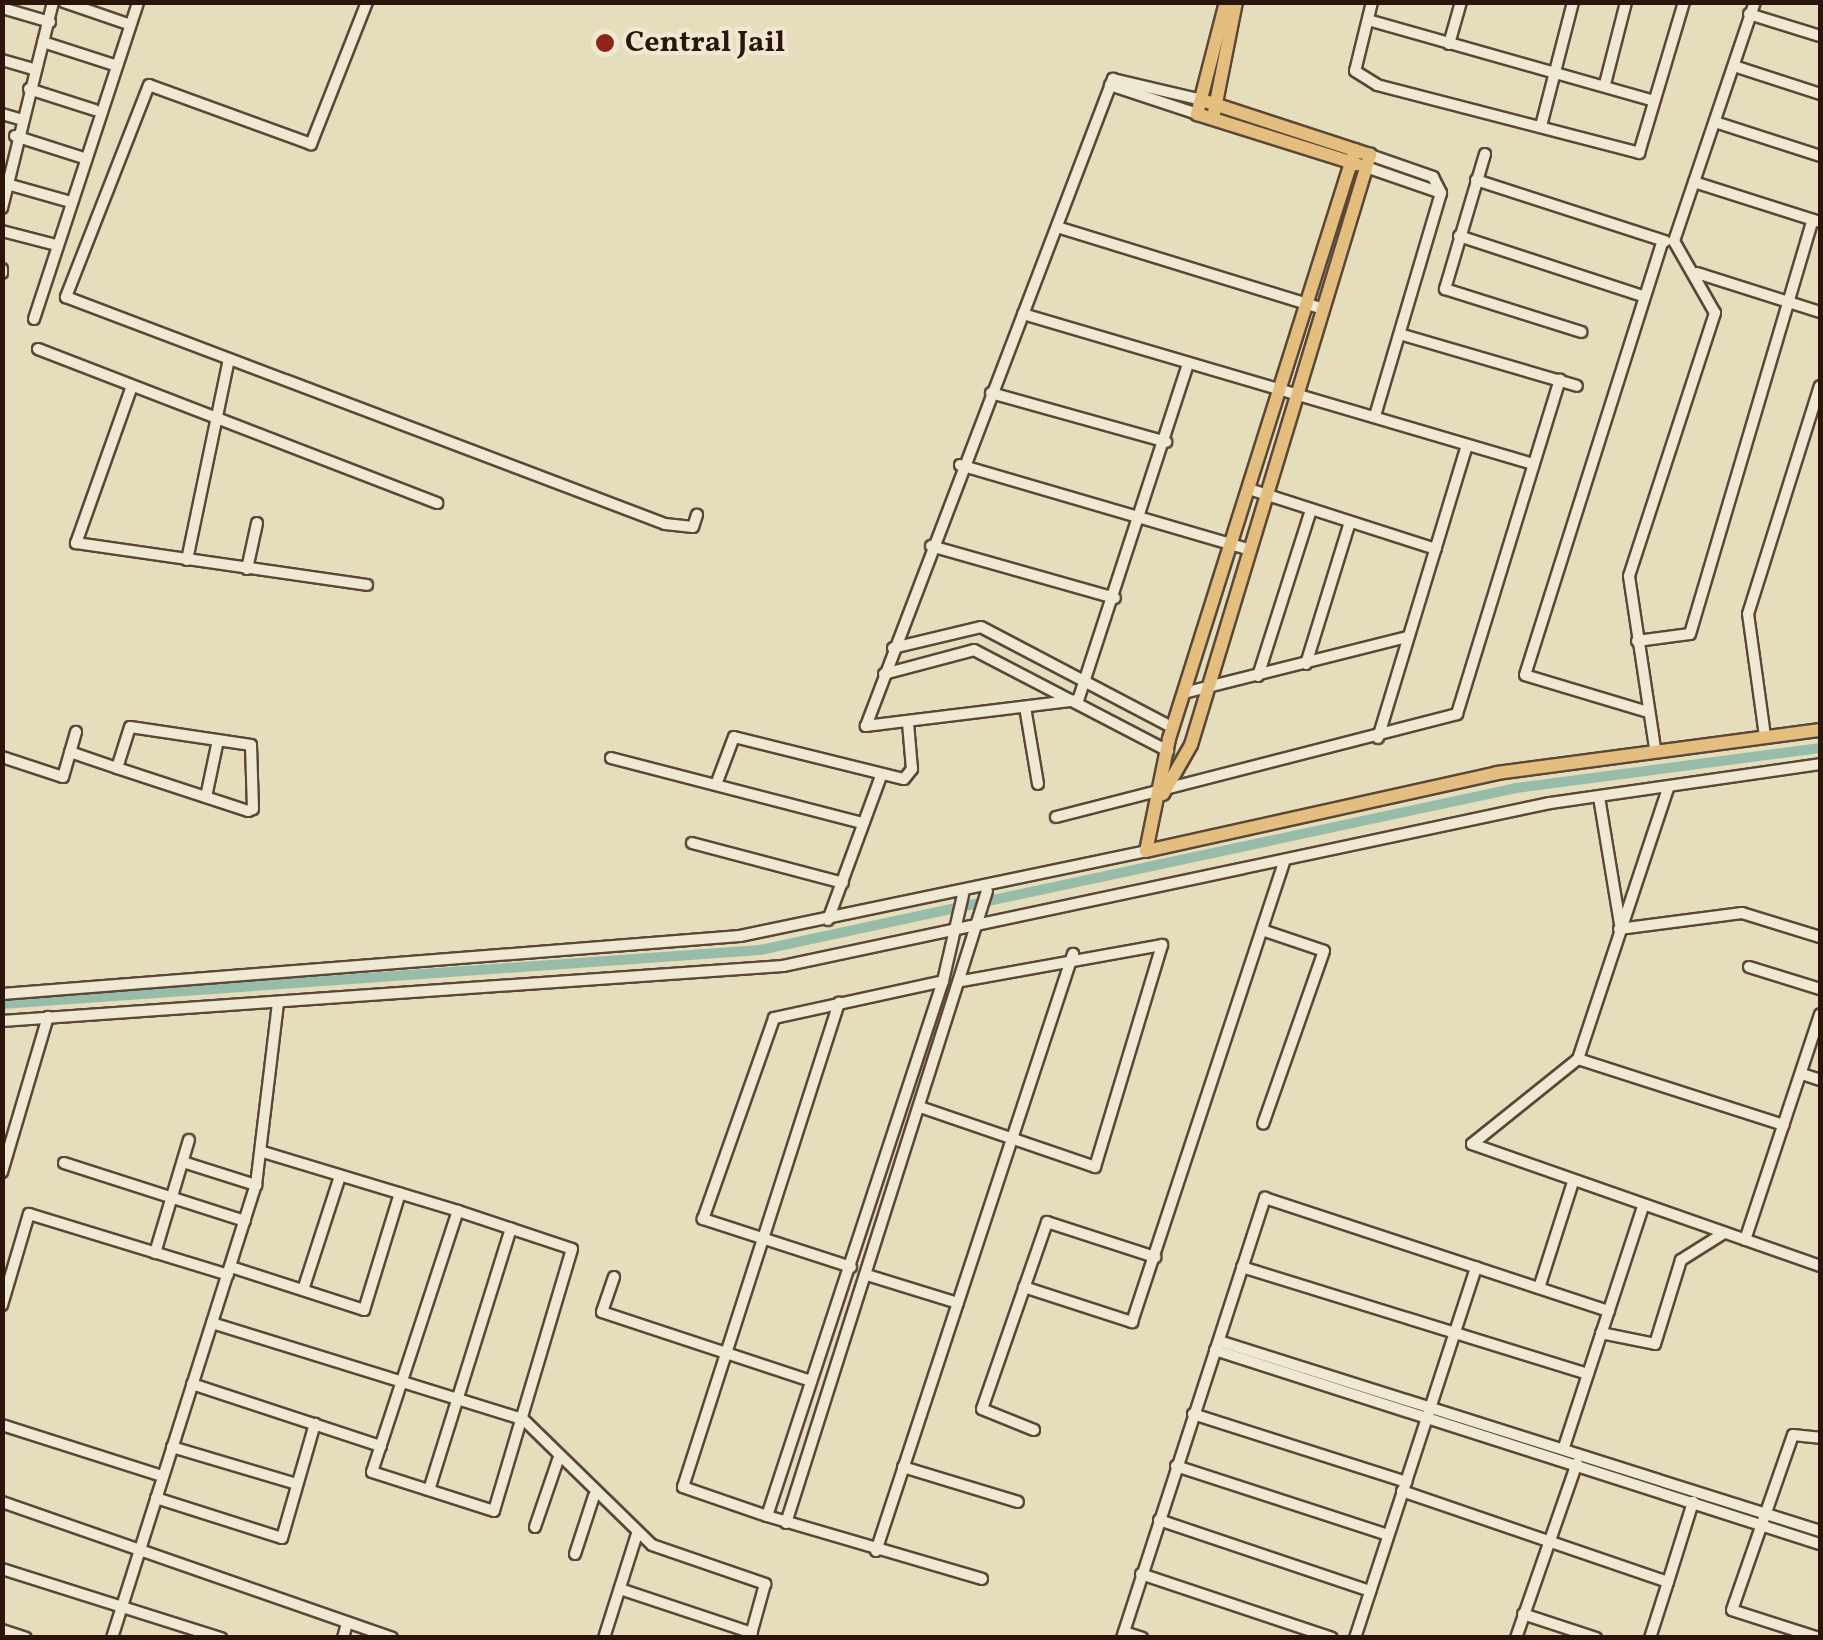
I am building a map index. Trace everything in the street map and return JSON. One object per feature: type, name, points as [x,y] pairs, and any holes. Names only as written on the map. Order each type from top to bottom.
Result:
[{"type":"main road","points":[[1162,796],[1191,745],[1241,548],[1316,306],[1368,161],[1199,107],[1226,2]]},
{"type":"main road","points":[[1215,112],[1236,2]]},
{"type":"main road","points":[[1316,306],[1353,156]]},
{"type":"main road","points":[[1241,548],[1173,728],[1162,796],[1146,851],[1497,773],[1655,748],[1820,730]]},
{"type":"street","points":[[2,208],[6,168],[53,2]]},
{"type":"street","points":[[64,2],[128,24]]},
{"type":"street","points":[[34,319],[95,110],[138,2]]},
{"type":"street","points":[[367,2],[311,144],[149,84],[66,297],[665,524],[692,527],[697,515]]},
{"type":"street","points":[[1372,2],[1355,70],[1376,85],[1638,153],[1651,100],[1684,2]]},
{"type":"street","points":[[1449,44],[1460,2]]},
{"type":"street","points":[[1541,126],[1573,2]]},
{"type":"street","points":[[1605,84],[1626,2]]},
{"type":"street","points":[[1648,712],[1525,675],[1644,296],[1694,182],[1755,2]]},
{"type":"street","points":[[2,8],[50,22]]},
{"type":"street","points":[[1749,14],[1820,36]]},
{"type":"street","points":[[1368,20],[1651,100]]},
{"type":"street","points":[[43,42],[114,65]]},
{"type":"street","points":[[2,60],[34,69]]},
{"type":"street","points":[[1734,66],[1820,94]]},
{"type":"street","points":[[1188,364],[1088,686],[1078,700],[866,726],[960,465],[1023,314],[1110,85],[1199,107]]},
{"type":"street","points":[[30,89],[95,110]]},
{"type":"street","points":[[2,114],[19,120]]},
{"type":"street","points":[[1715,122],[1820,156]]},
{"type":"street","points":[[15,136],[81,157]]},
{"type":"street","points":[[1484,154],[1446,289],[1581,332]]},
{"type":"street","points":[[1368,161],[1434,178],[1441,194],[1403,335],[1375,416]]},
{"type":"street","points":[[1476,180],[1668,241],[1696,273],[1716,312],[1635,546],[1638,641],[1655,748]]},
{"type":"street","points":[[1638,641],[1690,634],[1786,302],[1817,221],[1694,182]]},
{"type":"street","points":[[7,184],[67,201]]},
{"type":"street","points":[[1056,227],[1316,306]]},
{"type":"street","points":[[2,231],[56,245]]},
{"type":"street","points":[[1459,236],[1644,296]]},
{"type":"street","points":[[1696,273],[1820,312]]},
{"type":"street","points":[[1023,314],[1534,464]]},
{"type":"street","points":[[1403,335],[1577,386]]},
{"type":"street","points":[[38,350],[438,503]]},
{"type":"street","points":[[187,560],[212,416],[229,358]]},
{"type":"street","points":[[1056,817],[1162,796],[1457,714],[1560,380]]},
{"type":"street","points":[[132,386],[76,543],[367,586]]},
{"type":"street","points":[[1764,736],[1748,614],[1820,386]]},
{"type":"street","points":[[991,393],[1166,442]]},
{"type":"street","points":[[1378,738],[1467,445]]},
{"type":"street","points":[[960,465],[1241,548]]},
{"type":"street","points":[[1258,492],[1436,549]]},
{"type":"street","points":[[1258,676],[1310,510]]},
{"type":"street","points":[[1306,664],[1350,522]]},
{"type":"street","points":[[247,570],[257,524]]},
{"type":"street","points":[[931,546],[1115,598]]},
{"type":"street","points":[[893,648],[981,626],[1173,728]]},
{"type":"street","points":[[1188,692],[1406,636]]},
{"type":"street","points":[[884,674],[974,650],[1078,700],[1168,751]]},
{"type":"street","points":[[1025,707],[1038,784]]},
{"type":"street","points":[[716,782],[734,737],[897,782],[912,769],[908,723]]},
{"type":"street","points":[[70,752],[117,768],[206,798],[253,809],[254,747],[130,727],[117,768]]},
{"type":"street","points":[[2,757],[63,777],[76,732]]},
{"type":"street","points":[[206,798],[218,740]]},
{"type":"street","points":[[612,758],[863,822]]},
{"type":"street","points":[[2,1022],[724,972],[1598,797],[1820,764]]},
{"type":"street","points":[[828,920],[882,776]]},
{"type":"street","points":[[1668,788],[1578,1059],[1472,1144],[1643,1208],[1820,1266]]},
{"type":"street","points":[[1598,797],[1620,927]]},
{"type":"street","points":[[692,844],[843,883]]},
{"type":"street","points":[[2,994],[666,942],[987,895],[1146,851]]},
{"type":"street","points":[[1024,1287],[1132,1322],[1284,862]]},
{"type":"street","points":[[786,1522],[983,919],[987,895]]},
{"type":"street","points":[[767,1516],[943,982],[963,898]]},
{"type":"street","points":[[1620,927],[1742,914],[1820,938]]},
{"type":"street","points":[[1262,930],[1324,952],[1263,1124]]},
{"type":"street","points":[[920,1107],[1095,1167],[1162,944],[1073,954],[962,981]]},
{"type":"street","points":[[876,1551],[1073,954]]},
{"type":"street","points":[[1750,966],[1820,989]]},
{"type":"street","points":[[851,1267],[703,1219],[774,1018],[943,982]]},
{"type":"street","points":[[112,1638],[256,1186],[278,1002]]},
{"type":"street","points":[[840,1004],[683,1487],[876,1551],[982,1579]]},
{"type":"street","points":[[1745,1240],[1817,1040],[1820,1014]]},
{"type":"street","points":[[2,1172],[48,1018]]},
{"type":"street","points":[[1578,1059],[1784,1125]]},
{"type":"street","points":[[1802,1074],[1820,1080]]},
{"type":"street","points":[[155,1252],[190,1140]]},
{"type":"street","points":[[262,1152],[458,1211],[572,1249],[494,1511],[372,1472],[458,1211]]},
{"type":"street","points":[[183,1162],[256,1186]]},
{"type":"street","points":[[64,1163],[245,1221]]},
{"type":"street","points":[[303,1290],[340,1176]]},
{"type":"street","points":[[1539,1288],[1574,1182]]},
{"type":"street","points":[[2,1306],[29,1214],[364,1310],[400,1193]]},
{"type":"street","points":[[1142,1638],[1123,1634],[1265,1198],[1609,1311]]},
{"type":"street","points":[[1564,1447],[1643,1208]]},
{"type":"street","points":[[1034,1430],[982,1408],[1047,1222],[1155,1257]]},
{"type":"street","points":[[429,1490],[453,1398],[511,1229]]},
{"type":"street","points":[[1601,1333],[1655,1344],[1681,1260],[1724,1233]]},
{"type":"street","points":[[1242,1267],[1588,1374]]},
{"type":"street","points":[[1355,1638],[1476,1267]]},
{"type":"street","points":[[867,1275],[958,1303]]},
{"type":"street","points":[[614,1277],[602,1312],[811,1381]]},
{"type":"street","points":[[212,1323],[523,1419],[558,1460],[637,1534],[765,1584],[751,1635],[620,1588]]},
{"type":"street","points":[[1217,1345],[1564,1447],[1764,1519],[1820,1544]]},
{"type":"street","points":[[192,1384],[381,1446]]},
{"type":"street","points":[[1431,1410],[1694,1502],[1820,1531]]},
{"type":"street","points":[[1194,1414],[1404,1486],[1547,1543],[1668,1582]]},
{"type":"street","points":[[156,1498],[282,1538],[315,1424]]},
{"type":"street","points":[[2,1426],[162,1476]]},
{"type":"street","points":[[1819,1638],[1732,1610],[1794,1435],[1820,1438]]},
{"type":"street","points":[[172,1447],[298,1484]]},
{"type":"street","points":[[535,1527],[558,1460]]},
{"type":"street","points":[[1516,1638],[1576,1463]]},
{"type":"street","points":[[1176,1466],[1388,1535]]},
{"type":"street","points":[[904,1467],[1018,1502]]},
{"type":"street","points":[[576,1554],[594,1496]]},
{"type":"street","points":[[2,1502],[392,1638]]},
{"type":"street","points":[[1650,1638],[1694,1502]]},
{"type":"street","points":[[1159,1520],[1370,1591]]},
{"type":"street","points":[[604,1638],[637,1534]]},
{"type":"street","points":[[2,1569],[220,1638]]},
{"type":"street","points":[[1141,1574],[1332,1638]]},
{"type":"street","points":[[1523,1614],[1596,1638]]},
{"type":"street","points":[[343,1638],[347,1623]]},
{"type":"street","points":[[2,1630],[26,1638]]},
{"type":"waterway","points":[[2,1004],[760,950],[1516,788],[1820,748]]},
{"type":"place","name":"Central Jail","points":[[605,43]]}]
